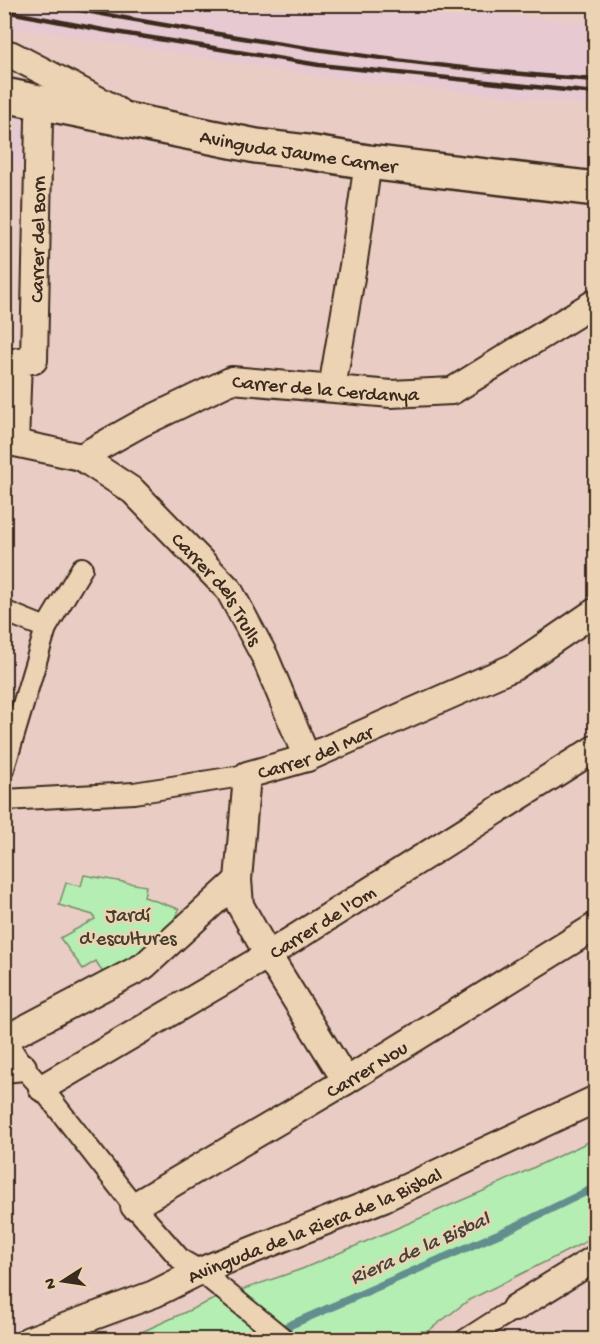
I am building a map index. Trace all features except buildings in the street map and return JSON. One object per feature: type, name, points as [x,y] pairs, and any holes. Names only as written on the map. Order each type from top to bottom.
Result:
[{"type":"street","points":[[4,54],[110,106],[130,120]]},
{"type":"street","name":"Avinguda Jaume Carner","points":[[4,95],[256,146],[368,162],[596,189]]},
{"type":"street","name":"Carrer del Born","points":[[10,443],[18,361],[34,360],[41,102]]},
{"type":"street","points":[[332,388],[368,162]]},
{"type":"street","name":"Carrer de la Cerdanya","points":[[81,457],[142,423],[232,380],[391,394],[452,391],[596,302]]},
{"type":"street","points":[[10,443],[81,457]]},
{"type":"street","name":"Carrer dels Trulls","points":[[81,457],[133,491],[229,590],[266,657],[307,758]]},
{"type":"street","points":[[4,768],[46,628],[82,568]]},
{"type":"street","points":[[4,611],[46,628]]},
{"type":"street","name":"Carrer del Mar","points":[[4,800],[134,793],[248,775],[307,758],[514,667],[596,611]]},
{"type":"street","name":"Carrer de l'Om","points":[[42,1088],[268,955],[596,748]]},
{"type":"street","points":[[248,775],[238,880],[240,905],[346,1082]]},
{"type":"street","points":[[238,880],[144,966],[5,1039],[14,1068],[42,1088],[134,1206],[181,1260],[207,1276],[285,1340]]},
{"type":"street","name":"Carrer Nou","points":[[134,1206],[346,1082],[596,926]]},
{"type":"street","name":"Avinguda de la Riera de la Bisbal","points":[[29,1340],[207,1276],[384,1198],[596,1099]]},
{"type":"street","points":[[470,1339],[596,1258]]},
{"type":"shaded area","points":[[5,4],[443,5],[595,25],[595,106],[322,77],[4,26]]},
{"type":"shaded area","points":[[4,113],[35,120],[30,166],[5,164]]},
{"type":"green space","name":"Jardí d'escultures","points":[[84,875],[146,886],[144,897],[179,909],[177,915],[180,918],[138,960],[106,978],[96,961],[83,969],[60,938],[95,919],[93,915],[59,905],[66,883],[81,886]]},
{"type":"green space","points":[[595,1139],[595,1237],[469,1300],[428,1331],[389,1333],[370,1340],[124,1340],[212,1300],[302,1269],[481,1192]]},
{"type":"waterway","name":"Riera de la Bisbal","points":[[256,1340],[514,1227],[596,1187]]},
{"type":"railway","points":[[48,4],[321,50],[458,67],[596,80]]},
{"type":"railway","points":[[4,11],[103,30],[319,65],[596,93]]}]
